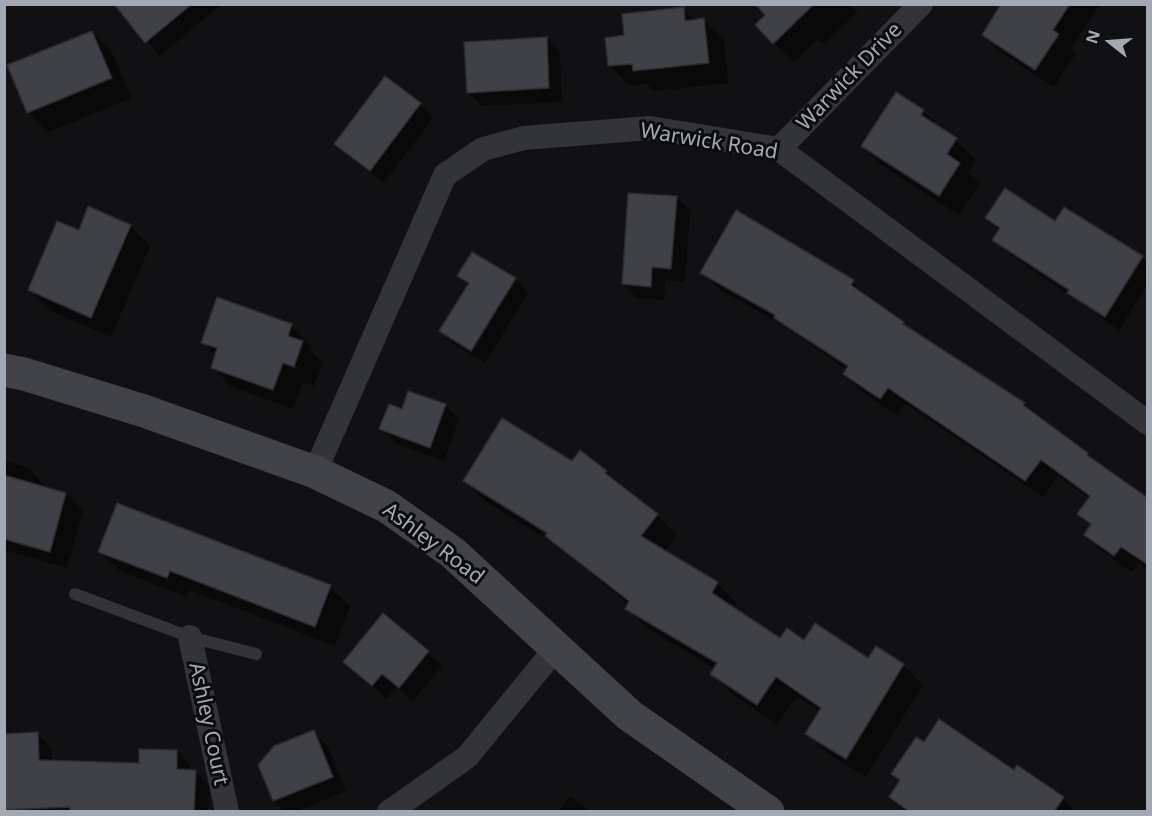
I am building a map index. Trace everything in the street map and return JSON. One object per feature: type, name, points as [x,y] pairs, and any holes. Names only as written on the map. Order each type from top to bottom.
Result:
[{"type":"main road","name":"Ashley Road","points":[[4,370],[144,411],[315,472],[386,506],[453,553],[629,715],[768,812]]},
{"type":"street","name":"Warwick Drive","points":[[779,149],[921,4]]},
{"type":"street","name":"Warwick Road","points":[[315,472],[445,175],[483,149],[524,138],[651,128],[779,149],[1145,416]]},
{"type":"street","name":"Ashley Court","points":[[190,637],[227,812]]},
{"type":"street","points":[[389,812],[467,757],[557,647]]},
{"type":"lane","points":[[75,594],[190,637],[255,654]]},
{"type":"building","points":[[114,4],[192,4],[145,43]]},
{"type":"building","points":[[755,4],[814,4],[773,44],[755,25],[765,15]]},
{"type":"building","points":[[1001,4],[1070,4],[1053,30],[1059,34],[1035,70],[982,35]]},
{"type":"building","points":[[684,7],[685,21],[704,18],[709,63],[633,71],[632,64],[608,66],[605,38],[624,35],[622,14]]},
{"type":"building","points":[[92,31],[112,78],[27,113],[7,65]]},
{"type":"building","points":[[547,37],[549,88],[467,93],[464,42]]},
{"type":"building","points":[[385,76],[421,103],[370,171],[334,144]]},
{"type":"building","points":[[896,92],[924,110],[921,115],[957,138],[947,154],[960,163],[939,196],[861,146]]},
{"type":"building","points":[[1005,188],[1055,221],[1064,207],[1143,256],[1105,317],[1067,293],[1069,290],[992,240],[1000,228],[985,218]]},
{"type":"building","points":[[628,193],[677,196],[671,269],[652,267],[651,287],[622,284]]},
{"type":"building","points":[[88,206],[131,225],[91,318],[28,290],[57,221],[79,230]]},
{"type":"building","points":[[736,210],[854,280],[851,285],[904,322],[903,324],[1025,403],[1023,405],[1088,453],[1087,455],[1148,498],[1148,565],[1121,547],[1114,556],[1084,535],[1091,524],[1077,514],[1090,496],[1041,460],[1025,481],[888,388],[880,399],[843,374],[848,366],[774,318],[775,315],[700,273]]},
{"type":"building","points":[[472,252],[516,278],[471,351],[439,331],[469,283],[457,276]]},
{"type":"building","points":[[217,297],[292,324],[288,336],[303,341],[294,367],[283,363],[273,390],[211,368],[217,348],[201,343]]},
{"type":"building","points":[[408,391],[446,404],[430,448],[379,429],[389,404],[402,409]]},
{"type":"building","points":[[502,418],[572,461],[580,450],[607,471],[605,473],[658,514],[641,536],[718,582],[712,593],[780,638],[787,628],[804,640],[815,623],[868,658],[876,646],[904,664],[846,759],[805,734],[821,708],[776,677],[757,705],[710,674],[717,663],[625,609],[629,601],[545,536],[547,533],[463,481]]},
{"type":"building","points":[[4,475],[66,493],[50,552],[4,539]]},
{"type":"building","points":[[117,503],[331,585],[315,627],[170,571],[167,578],[98,552]]},
{"type":"building","points":[[383,613],[429,651],[399,688],[382,674],[372,686],[343,662]]},
{"type":"building","points":[[939,719],[1014,770],[1017,765],[1064,797],[1054,812],[910,812],[889,797],[900,780],[891,774],[916,737],[924,742]]},
{"type":"building","points":[[314,730],[333,777],[273,801],[258,765],[274,746]]},
{"type":"building","points":[[38,732],[39,760],[139,763],[139,749],[177,750],[177,769],[196,770],[194,812],[70,812],[70,807],[4,810],[4,734]]}]
